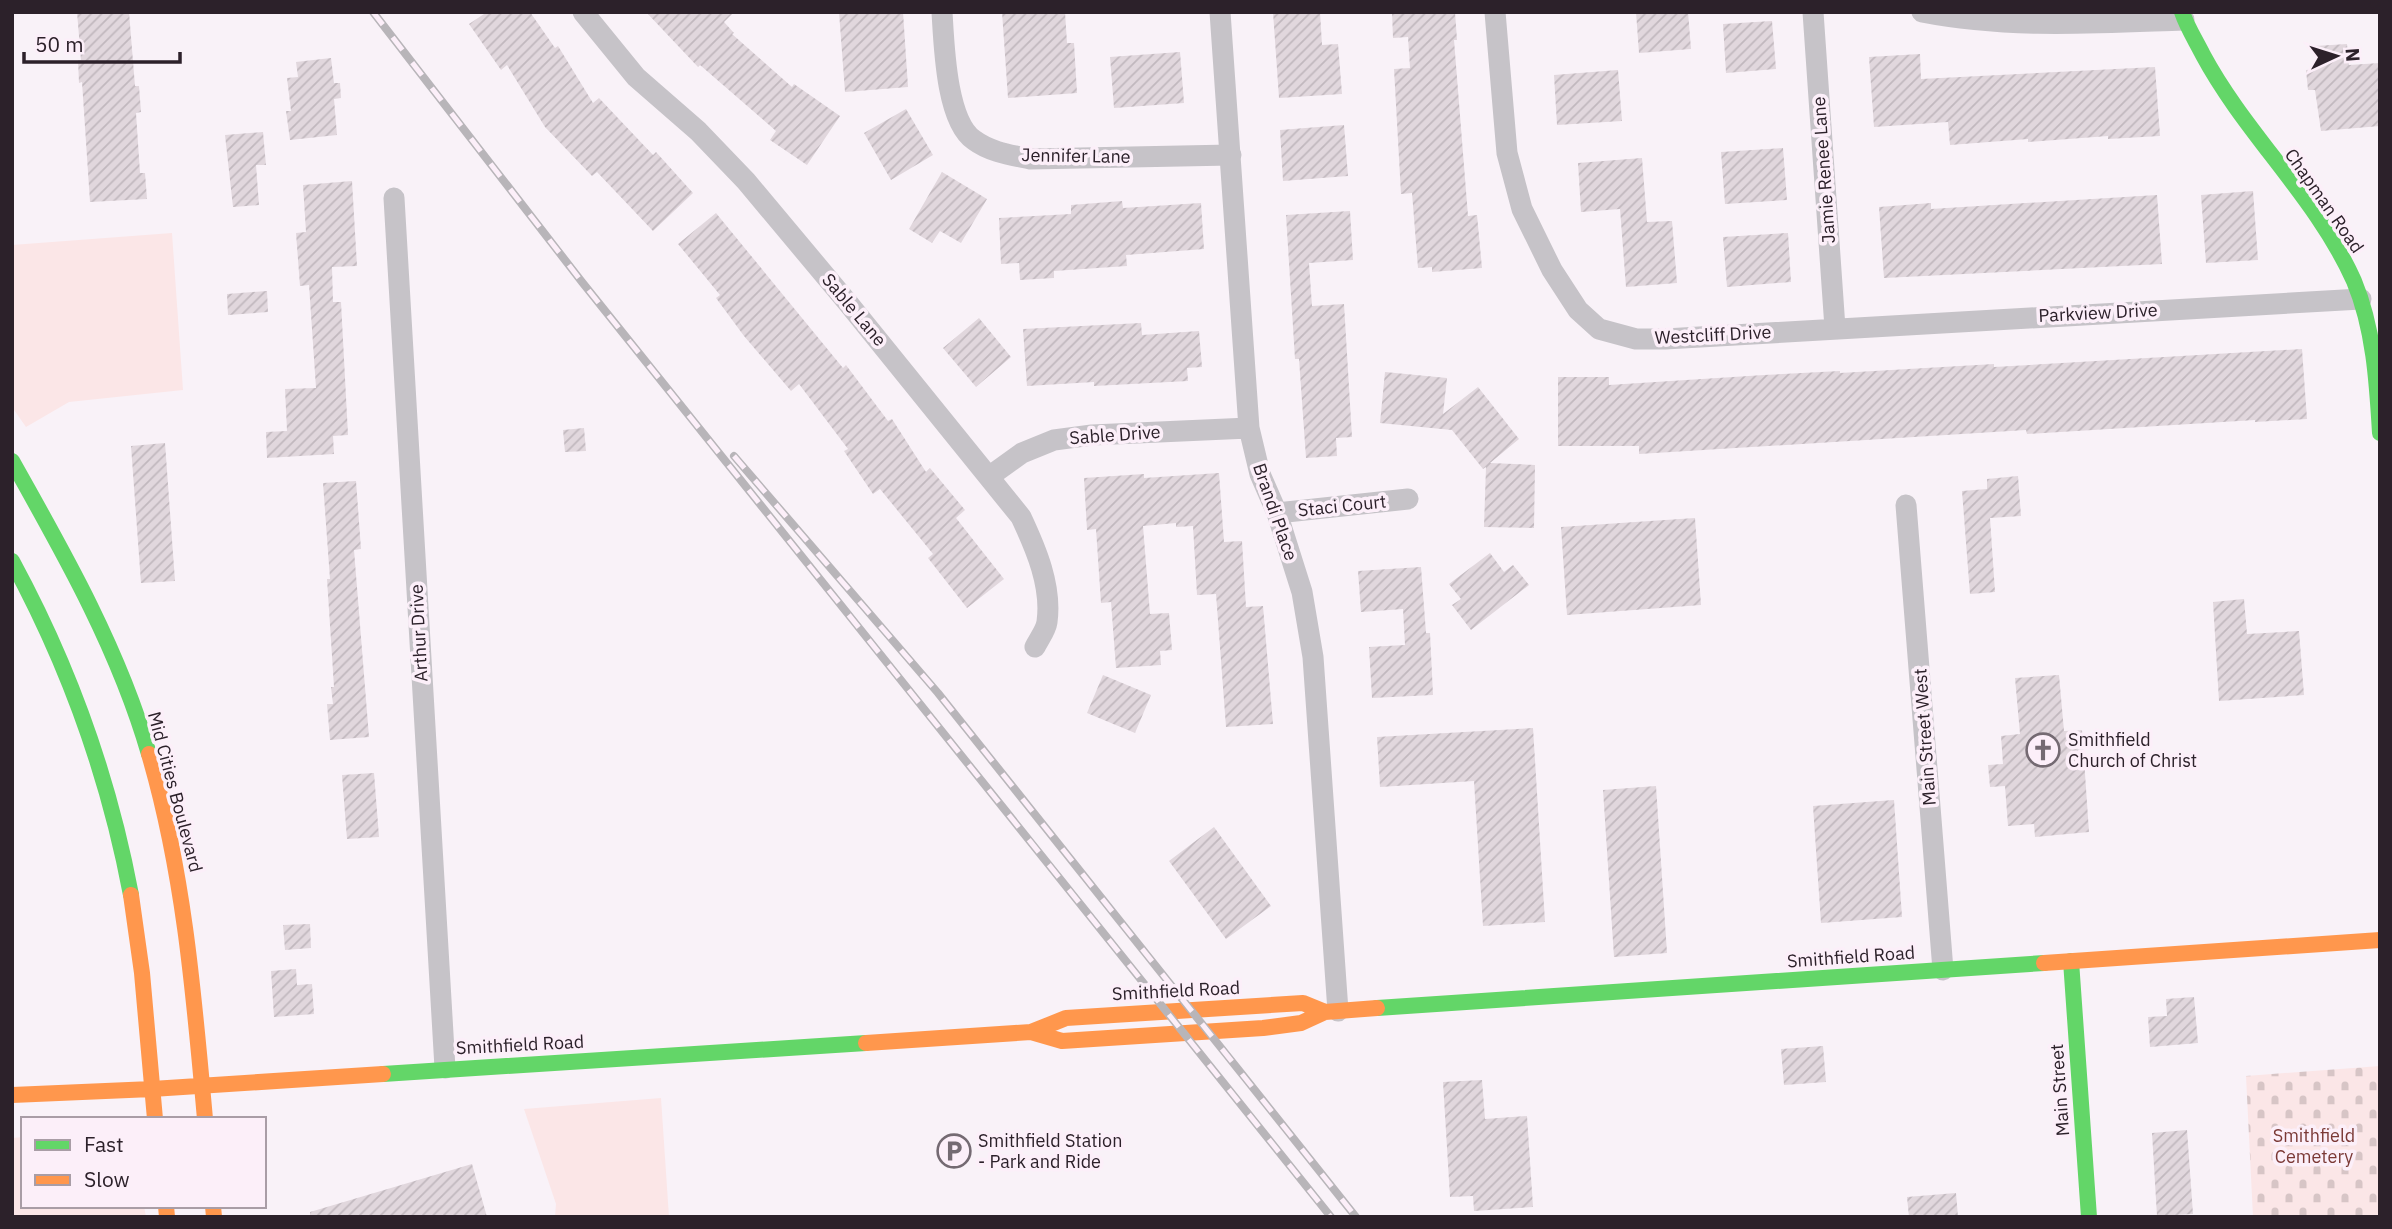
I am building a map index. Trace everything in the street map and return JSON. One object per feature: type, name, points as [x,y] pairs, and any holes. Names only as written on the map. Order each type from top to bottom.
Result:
[{"type":"main road","name":"Chapman Road","points":[[2183,16],[2214,75],[2246,125],[2317,219],[2345,263],[2375,336],[2380,433]]},
{"type":"main road","name":"Mid Cities Boulevard","points":[[12,461],[65,553],[110,645],[146,744],[172,842],[187,932],[205,1117]]},
{"type":"main road","points":[[12,561],[35,600],[68,674],[98,760],[130,887],[140,955],[155,1117]]},
{"type":"main road","name":"Smithfield Road","points":[[1031,1032],[1062,1041],[1263,1028],[1301,1023],[1332,1012],[2380,940]]},
{"type":"main road","name":"Main Street","points":[[2071,961],[2089,1217]]},
{"type":"main road","name":"Smithfield Road","points":[[12,1095],[202,1086],[1031,1032],[1066,1018],[1108,1014],[1303,1003],[1332,1012]]},
{"type":"street","name":"Sable Lane","points":[[583,12],[636,77],[698,131],[746,181],[990,475],[1021,517],[1040,557],[1046,594],[1047,624],[1035,647]]},
{"type":"street","name":"Jennifer Lane","points":[[942,12],[947,80],[959,118],[972,139],[999,152],[1030,159],[1231,155]]},
{"type":"street","name":"Brandi Place","points":[[1220,12],[1250,428],[1260,474],[1277,513],[1301,592],[1313,657],[1332,1012]]},
{"type":"street","name":"Westcliff Drive","points":[[1495,12],[1507,153],[1522,209],[1552,270],[1578,310],[1599,329],[1636,339],[1835,328]]},
{"type":"street","name":"Jamie Renee Lane","points":[[1813,12],[1835,328]]},
{"type":"street","points":[[1922,12],[1961,20],[2052,24],[2183,16]]},
{"type":"street","name":"Arthur Drive","points":[[394,198],[445,1069]]},
{"type":"street","name":"Parkview Drive","points":[[1835,328],[2361,299]]},
{"type":"street","name":"Sable Drive","points":[[990,475],[1022,453],[1054,440],[1092,435],[1250,428]]},
{"type":"street","name":"Staci Court","points":[[1277,513],[1408,499]]},
{"type":"street","name":"Main Street West","points":[[1906,505],[1943,970]]},
{"type":"green space","points":[[172,233],[183,390],[69,402],[26,427],[12,407],[12,245]]},
{"type":"green space","name":"Smithfield Cemetery","points":[[2380,1066],[2380,1217],[2253,1217],[2246,1076]]},
{"type":"green space","points":[[661,1098],[669,1217],[555,1217],[556,1204],[524,1109]]},
{"type":"green space","points":[[21,1137],[21,1208],[144,1208],[146,1217],[12,1217],[12,1138]]},
{"type":"building","points":[[77,12],[129,12],[135,86],[139,86],[141,112],[136,113],[140,173],[145,173],[147,199],[90,202],[82,82],[79,83],[78,60],[81,60]]},
{"type":"building","points":[[487,12],[530,12],[555,48],[558,46],[593,103],[599,98],[653,155],[656,152],[693,193],[653,231],[597,172],[592,176],[545,127],[507,65],[501,70],[469,24]]},
{"type":"building","points":[[646,12],[734,12],[724,22],[734,33],[732,34],[792,87],[794,84],[840,116],[807,165],[770,140],[776,131],[700,65],[698,67]]},
{"type":"building","points":[[839,12],[903,12],[908,87],[845,92]]},
{"type":"building","points":[[1002,12],[1065,12],[1067,43],[1074,43],[1077,93],[1008,98]]},
{"type":"building","points":[[1273,12],[1320,12],[1322,45],[1338,44],[1342,94],[1279,98]]},
{"type":"building","points":[[1392,12],[1455,12],[1457,40],[1454,40],[1468,216],[1477,215],[1482,268],[1432,272],[1432,267],[1418,268],[1412,193],[1401,194],[1394,69],[1410,68],[1408,37],[1393,38]]},
{"type":"building","points":[[1636,12],[1688,12],[1691,49],[1639,53]]},
{"type":"building","points":[[1772,21],[1776,69],[1726,73],[1723,24]]},
{"type":"building","points":[[2347,44],[2349,65],[2380,63],[2380,126],[2321,131],[2315,90],[2308,90],[2306,70],[2317,69],[2315,46]]},
{"type":"building","points":[[1180,52],[1184,103],[1114,108],[1110,57]]},
{"type":"building","points":[[1920,54],[1921,79],[2155,67],[2160,136],[2108,139],[2108,136],[2028,142],[2028,139],[1950,145],[1948,122],[1874,127],[1869,57]]},
{"type":"building","points":[[331,58],[334,83],[340,83],[341,98],[334,99],[337,135],[290,140],[286,111],[291,111],[287,78],[298,77],[296,62]]},
{"type":"building","points":[[1618,70],[1622,121],[1557,125],[1554,75]]},
{"type":"building","points":[[906,109],[933,155],[891,180],[864,133]]},
{"type":"building","points":[[1344,125],[1348,176],[1283,181],[1280,130]]},
{"type":"building","points":[[263,132],[266,165],[256,165],[259,205],[233,207],[225,135]]},
{"type":"building","points":[[1783,148],[1787,200],[1725,204],[1721,152]]},
{"type":"building","points":[[1642,158],[1647,222],[1672,221],[1677,283],[1626,287],[1620,209],[1581,212],[1578,163]]},
{"type":"building","points":[[942,172],[987,199],[961,243],[940,231],[932,243],[909,229]]},
{"type":"building","points":[[352,181],[357,266],[332,267],[333,302],[341,302],[348,435],[333,436],[334,454],[267,458],[266,432],[287,431],[285,389],[316,388],[309,285],[300,286],[296,233],[306,232],[303,185]]},
{"type":"building","points":[[2253,191],[2258,260],[2206,263],[2201,195]]},
{"type":"building","points":[[2157,195],[2162,264],[1884,278],[1879,207],[1931,203],[1931,209]]},
{"type":"building","points":[[1122,201],[1123,208],[1201,203],[1204,249],[1126,255],[1127,266],[1054,271],[1054,278],[1020,280],[1019,263],[1001,264],[999,218],[1071,214],[1071,205]]},
{"type":"building","points":[[1350,211],[1353,260],[1309,263],[1312,306],[1344,304],[1352,437],[1336,438],[1337,456],[1306,458],[1299,359],[1295,359],[1286,215]]},
{"type":"building","points":[[716,213],[843,368],[846,365],[888,421],[892,419],[926,472],[930,468],[965,510],[956,518],[1004,579],[967,608],[928,558],[933,554],[880,489],[873,494],[844,451],[848,449],[799,384],[791,391],[744,336],[716,298],[720,295],[678,244]]},
{"type":"building","points":[[1788,233],[1791,282],[1727,287],[1723,237]]},
{"type":"building","points":[[267,291],[268,312],[228,315],[227,294]]},
{"type":"building","points":[[979,318],[1011,357],[976,387],[943,348]]},
{"type":"building","points":[[1141,323],[1142,335],[1199,331],[1202,367],[1187,368],[1188,381],[1027,386],[1023,329]]},
{"type":"building","points":[[2302,349],[2307,419],[2027,434],[2026,430],[1639,454],[1639,446],[1558,446],[1558,377],[1609,377],[1609,385]]},
{"type":"building","points":[[1385,372],[1447,378],[1443,414],[1478,387],[1519,439],[1490,463],[1535,465],[1534,528],[1484,527],[1486,467],[1483,469],[1452,430],[1380,423]]},
{"type":"building","points":[[584,428],[586,451],[565,452],[563,430]]},
{"type":"building","points":[[165,443],[175,581],[141,583],[131,446]]},
{"type":"building","points":[[1219,473],[1224,542],[1242,541],[1246,607],[1263,606],[1273,724],[1226,727],[1216,594],[1197,595],[1193,526],[1176,527],[1176,523],[1143,526],[1150,614],[1169,613],[1172,650],[1160,651],[1161,665],[1116,668],[1111,602],[1101,603],[1096,529],[1087,530],[1084,478],[1144,474],[1144,478]]},
{"type":"building","points":[[2018,476],[2021,516],[1990,518],[1995,592],[1970,594],[1962,491],[1987,489],[1987,479]]},
{"type":"building","points":[[356,481],[361,549],[354,550],[369,737],[330,740],[327,704],[333,704],[331,687],[334,687],[323,483]]},
{"type":"building","points":[[1695,518],[1701,605],[1567,615],[1561,527]]},
{"type":"building","points":[[1490,553],[1504,572],[1513,565],[1529,585],[1471,630],[1452,605],[1461,599],[1449,584]]},
{"type":"building","points":[[1421,567],[1426,633],[1430,633],[1433,695],[1372,698],[1369,647],[1405,645],[1403,609],[1361,612],[1358,571]]},
{"type":"building","points":[[2244,599],[2247,634],[2299,631],[2304,695],[2219,701],[2213,602]]},
{"type":"building","points":[[1103,675],[1151,695],[1135,733],[1087,713]]},
{"type":"building","name":"Smithfield Church of Christ","points":[[2059,675],[2064,731],[2082,730],[2089,832],[2035,837],[2034,824],[2008,826],[2005,786],[1990,787],[1988,765],[2003,764],[2001,736],[2020,734],[2015,678]]},
{"type":"building","points":[[1533,728],[1545,922],[1483,926],[1474,781],[1380,787],[1377,737]]},
{"type":"building","points":[[374,773],[379,837],[347,839],[342,775]]},
{"type":"building","points":[[1656,786],[1667,953],[1614,957],[1603,790]]},
{"type":"building","points":[[1894,800],[1902,917],[1821,923],[1813,806]]},
{"type":"building","points":[[1214,827],[1271,906],[1226,939],[1169,861]]},
{"type":"building","points":[[310,924],[311,948],[285,950],[283,925]]},
{"type":"building","points":[[296,969],[297,985],[312,984],[314,1014],[274,1017],[271,971]]},
{"type":"building","points":[[2194,997],[2198,1043],[2150,1047],[2148,1017],[2167,1016],[2166,999]]},
{"type":"building","points":[[1823,1046],[1826,1082],[1784,1085],[1781,1049]]},
{"type":"building","points":[[1482,1080],[1485,1119],[1527,1116],[1533,1207],[1474,1211],[1473,1196],[1450,1197],[1443,1082]]},
{"type":"building","points":[[2187,1130],[2193,1214],[2157,1216],[2152,1133]]},
{"type":"building","points":[[472,1164],[487,1217],[310,1217],[310,1212]]},
{"type":"building","points":[[1956,1193],[1958,1217],[1909,1217],[1907,1197]]},
{"type":"railway","points":[[373,12],[582,282],[1331,1217]]},
{"type":"railway","points":[[734,456],[938,693],[1356,1217]]},
{"type":"traffic: fast","points":[[2182,12],[2220,84],[2321,222],[2354,281],[2370,337],[2380,433]]},
{"type":"traffic: fast","points":[[12,461],[71,568],[106,640],[137,715],[149,754]]},
{"type":"traffic: fast","points":[[12,561],[52,641],[85,724],[111,808],[131,895]]},
{"type":"traffic: fast","points":[[2071,961],[2089,1217]]},
{"type":"traffic: fast","points":[[1377,1008],[2044,963]]},
{"type":"traffic: fast","points":[[383,1074],[866,1043]]},
{"type":"traffic: slow","points":[[149,754],[179,889],[192,981],[205,1117]]},
{"type":"traffic: slow","points":[[131,895],[142,973],[155,1117]]},
{"type":"traffic: slow","points":[[2044,963],[2380,940]]},
{"type":"traffic: slow","points":[[866,1043],[1031,1032],[1066,1018],[1303,1003],[1325,1012]]},
{"type":"traffic: slow","points":[[1031,1032],[1062,1041],[1263,1028],[1301,1023],[1325,1012],[1377,1008]]},
{"type":"traffic: slow","points":[[12,1095],[383,1074]]},
{"type":"traffic: slow","points":[[166,1208],[167,1217]]},
{"type":"traffic: slow","points":[[213,1208],[214,1217]]},
{"type":"place","name":"Smithfield Church of Christ","points":[[2043,750]]},
{"type":"place","name":"Smithfield Station - Park and Ride","points":[[954,1151]]}]
